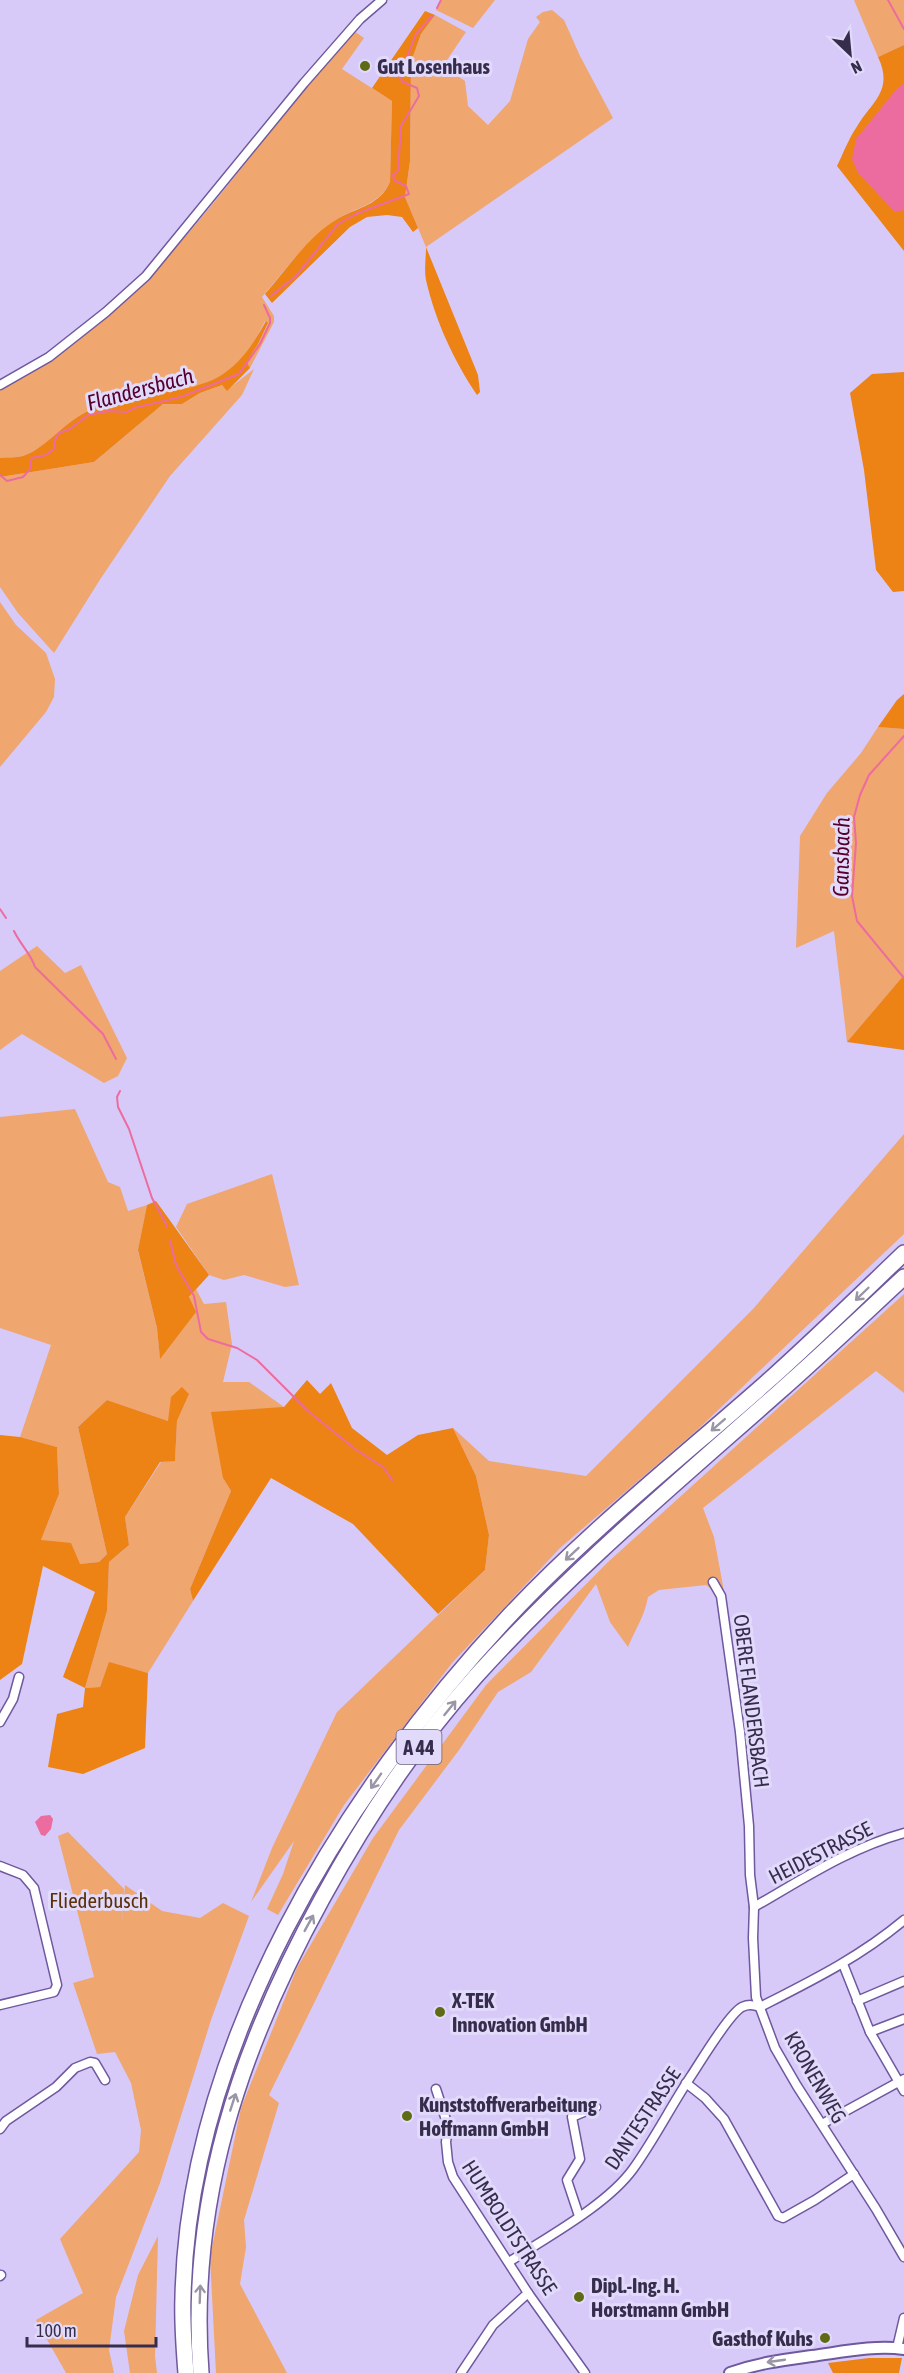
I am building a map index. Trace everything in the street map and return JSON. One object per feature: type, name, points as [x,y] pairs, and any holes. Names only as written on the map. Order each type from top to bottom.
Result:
[{"type":"highway","name":"A 44","points":[[186,2373],[183,2296],[186,2247],[201,2155],[213,2109],[244,2018],[275,1951],[326,1857],[405,1740],[464,1666],[512,1613],[569,1556],[768,1381],[904,1253]]},
{"type":"highway","name":"A 44","points":[[201,2373],[199,2291],[203,2249],[214,2175],[230,2113],[257,2030],[289,1959],[368,1818],[418,1748],[524,1624],[581,1567],[788,1384],[904,1277]]},
{"type":"street","points":[[0,385],[63,346],[146,276],[304,82],[360,19],[382,0]]},
{"type":"street","name":"OBERE FLANDERSBACH","points":[[713,1582],[721,1596],[740,1732],[749,1826]]},
{"type":"street","points":[[0,1722],[13,1699],[19,1677]]},
{"type":"street","name":"KRONENWEG","points":[[749,1826],[756,1997],[775,2048],[904,2257]]},
{"type":"street","name":"HEIDESTRASSE","points":[[754,1908],[830,1863],[884,1838],[904,1833]]},
{"type":"street","points":[[0,1866],[23,1875],[34,1888],[57,1985],[54,1992],[0,2005]]},
{"type":"street","points":[[760,2007],[843,1964],[877,1942],[904,1920]]},
{"type":"street","points":[[843,1964],[870,2032],[901,2080],[904,2091]]},
{"type":"street","points":[[857,2001],[904,1981]]},
{"type":"street","name":"DANTESTRASSE","points":[[509,2262],[579,2216],[618,2186],[633,2170],[722,2030],[740,2008],[751,2004],[760,2007]]},
{"type":"street","points":[[870,2032],[904,2019]]},
{"type":"street","points":[[0,2129],[6,2121],[44,2097],[82,2065],[94,2063],[105,2080]]},
{"type":"street","points":[[822,2124],[901,2080]]},
{"type":"street","points":[[686,2084],[705,2098],[724,2119],[778,2216],[783,2218],[854,2174]]},
{"type":"street","name":"HUMBOLDTSTRASSE","points":[[436,2089],[448,2126],[446,2142],[448,2162],[453,2177],[528,2293],[585,2373]]},
{"type":"street","points":[[579,2216],[567,2180],[580,2159],[572,2117],[596,2107]]},
{"type":"street","points":[[461,2373],[493,2325],[528,2293]]},
{"type":"street","points":[[730,2373],[757,2364],[855,2350],[901,2349],[904,2318]]},
{"type":"green space","points":[[442,0],[495,0],[473,28],[436,10]]},
{"type":"green space","points":[[854,0],[904,0],[904,45],[878,57]]},
{"type":"green space","points":[[552,10],[564,20],[613,118],[426,247],[405,197],[410,161],[411,62],[421,34],[435,15],[466,32],[443,66],[465,81],[468,106],[488,125],[510,101],[528,39],[540,22],[536,17]]},
{"type":"green space","points":[[354,31],[364,38],[342,69],[392,101],[390,182],[380,196],[339,218],[317,235],[262,297],[274,316],[274,322],[250,368],[247,362],[268,324],[265,321],[243,357],[230,369],[212,380],[188,388],[138,396],[99,407],[73,420],[32,452],[20,457],[0,458],[0,388],[47,361],[91,330],[131,294],[205,214],[311,79]]},
{"type":"green space","points":[[254,369],[242,395],[170,476],[101,578],[54,653],[18,613],[0,587],[0,477],[94,462],[163,404],[182,404],[200,393],[222,385],[227,390]]},
{"type":"green space","points":[[0,602],[16,625],[46,653],[55,679],[54,697],[46,712],[0,767]]},
{"type":"green space","points":[[878,727],[904,729],[904,975],[847,1042],[834,931],[796,948],[800,836],[827,793],[861,753]]},
{"type":"green space","points":[[37,946],[65,973],[81,965],[127,1058],[118,1076],[104,1083],[22,1034],[0,1050],[0,971]]},
{"type":"green space","points":[[75,1109],[108,1182],[120,1187],[128,1211],[147,1205],[138,1251],[157,1328],[160,1358],[189,1298],[196,1289],[204,1304],[226,1302],[232,1344],[223,1382],[249,1382],[284,1407],[223,1478],[231,1491],[190,1589],[193,1601],[148,1673],[109,1663],[100,1687],[85,1688],[107,1611],[109,1562],[129,1545],[125,1517],[161,1462],[175,1460],[177,1421],[189,1394],[168,1421],[107,1400],[78,1427],[107,1554],[99,1562],[80,1564],[41,1540],[59,1494],[57,1447],[20,1437],[51,1345],[0,1328],[0,1117]]},
{"type":"green space","points":[[904,1134],[904,1234],[696,1431],[560,1548],[452,1663],[344,1805],[278,1915],[267,1909],[283,1874],[294,1841],[251,1902],[272,1848],[337,1712],[485,1570],[489,1535],[476,1476],[453,1428],[489,1461],[586,1476],[753,1309]]},
{"type":"green space","points":[[272,1174],[299,1285],[285,1287],[244,1275],[224,1280],[209,1275],[176,1227],[187,1204]]},
{"type":"green space","points":[[904,1294],[904,1393],[876,1371],[703,1508],[714,1537],[725,1597],[717,1599],[714,1591],[706,1585],[659,1590],[648,1597],[628,1647],[610,1622],[596,1584],[531,1672],[498,1692],[459,1750],[399,1830],[269,2095],[279,2103],[244,2220],[246,2247],[240,2284],[287,2373],[216,2373],[210,2257],[241,2108],[297,1968],[373,1838],[486,1685],[607,1563]]},
{"type":"green space","name":"Fliederbusch","points":[[68,1832],[124,1889],[122,1924],[125,1885],[162,1911],[200,1918],[223,1903],[249,1916],[211,2020],[160,2183],[116,2297],[109,2350],[114,2373],[66,2373],[36,2320],[83,2293],[60,2239],[139,2152],[141,2130],[131,2083],[115,2052],[97,2054],[73,1983],[94,1977],[58,1836]]},
{"type":"green space","points":[[158,2236],[155,2356],[157,2373],[130,2373],[124,2331],[138,2275]]},
{"type":"shaded area","points":[[425,11],[435,15],[421,34],[411,62],[410,161],[405,197],[418,228],[413,232],[402,217],[387,215],[367,217],[350,227],[272,303],[265,294],[308,243],[328,225],[375,201],[386,190],[390,182],[392,101],[372,88]]},
{"type":"shaded area","points":[[904,45],[904,251],[837,166],[853,133],[879,95],[884,79],[878,57]]},
{"type":"shaded area","points":[[904,83],[904,210],[895,212],[858,173],[852,159],[856,139]]},
{"type":"shaded area","points":[[426,247],[478,375],[480,392],[477,395],[453,354],[440,325],[425,276]]},
{"type":"shaded area","points":[[266,321],[268,323],[247,362],[250,368],[227,391],[222,385],[200,393],[182,404],[163,404],[94,462],[0,477],[0,458],[20,457],[32,452],[73,420],[91,410],[126,398],[188,388],[223,374],[243,357]]},
{"type":"shaded area","points":[[904,372],[904,591],[893,592],[876,570],[864,470],[850,393],[872,374]]},
{"type":"shaded area","points":[[904,694],[904,729],[878,727],[897,700]]},
{"type":"shaded area","points":[[904,975],[904,1050],[847,1042]]},
{"type":"shaded area","points":[[156,1201],[209,1275],[189,1297],[196,1312],[160,1359],[157,1328],[138,1250],[147,1205]]},
{"type":"shaded area","points":[[307,1380],[320,1394],[331,1383],[352,1428],[387,1455],[418,1435],[453,1428],[476,1476],[489,1535],[485,1570],[438,1614],[353,1524],[271,1478],[193,1601],[190,1589],[231,1491],[223,1478],[211,1412],[284,1407]]},
{"type":"shaded area","points":[[182,1387],[189,1394],[177,1421],[175,1461],[160,1462],[125,1517],[129,1545],[109,1562],[107,1611],[85,1688],[63,1677],[95,1592],[43,1566],[22,1664],[0,1680],[0,1435],[20,1437],[57,1447],[59,1494],[41,1540],[71,1543],[80,1564],[99,1562],[107,1554],[78,1427],[107,1400],[168,1421],[171,1397]]},
{"type":"shaded area","points":[[109,1662],[148,1673],[145,1748],[83,1774],[48,1767],[57,1714],[83,1707],[85,1688],[100,1687]]},
{"type":"shaded area","points":[[50,1815],[53,1819],[51,1829],[45,1836],[41,1835],[35,1822],[41,1816]]},
{"type":"shaded area","points":[[869,2358],[902,2358],[899,2373],[833,2373],[828,2363]]},
{"type":"waterway","name":"Flandersbach","points":[[437,8],[441,0]]},
{"type":"waterway","name":"Gansbach","points":[[888,0],[904,29]]},
{"type":"waterway","name":"Flandersbach","points":[[271,296],[296,276],[338,224],[356,214],[409,194],[406,186],[394,180],[393,175],[398,171],[401,126],[419,96],[417,88],[403,82],[399,77],[416,34],[432,16]]},
{"type":"waterway","name":"Flandersbach","points":[[0,475],[7,481],[23,477],[31,468],[32,458],[46,455],[54,449],[59,433],[70,429],[88,415],[109,411],[127,412],[134,408],[181,397],[239,374],[260,344],[270,323],[264,305]]},
{"type":"waterway","name":"Gansbach","points":[[904,736],[869,775],[860,795],[854,817],[856,843],[852,896],[857,921],[904,978]]},
{"type":"waterway","points":[[0,909],[6,918]]},
{"type":"waterway","points":[[14,931],[35,967],[103,1034],[116,1059]]},
{"type":"waterway","points":[[120,1091],[117,1097],[118,1107],[129,1129],[152,1198],[167,1226]]},
{"type":"waterway","points":[[170,1240],[176,1265],[194,1296],[201,1332],[208,1339],[237,1348],[257,1360],[308,1411],[355,1449],[383,1467],[393,1481]]},
{"type":"place","name":"Gut Losenhaus","points":[[365,66]]},
{"type":"place","name":"X-TEK Innovation GmbH","points":[[440,2012]]},
{"type":"place","name":"Kunststoffverarbeitung Hoffmann GmbH","points":[[407,2116]]},
{"type":"place","name":"Dipl.-Ing. H. Horstmann GmbH","points":[[579,2297]]},
{"type":"place","name":"Gasthof Kuhs","points":[[825,2338]]}]
